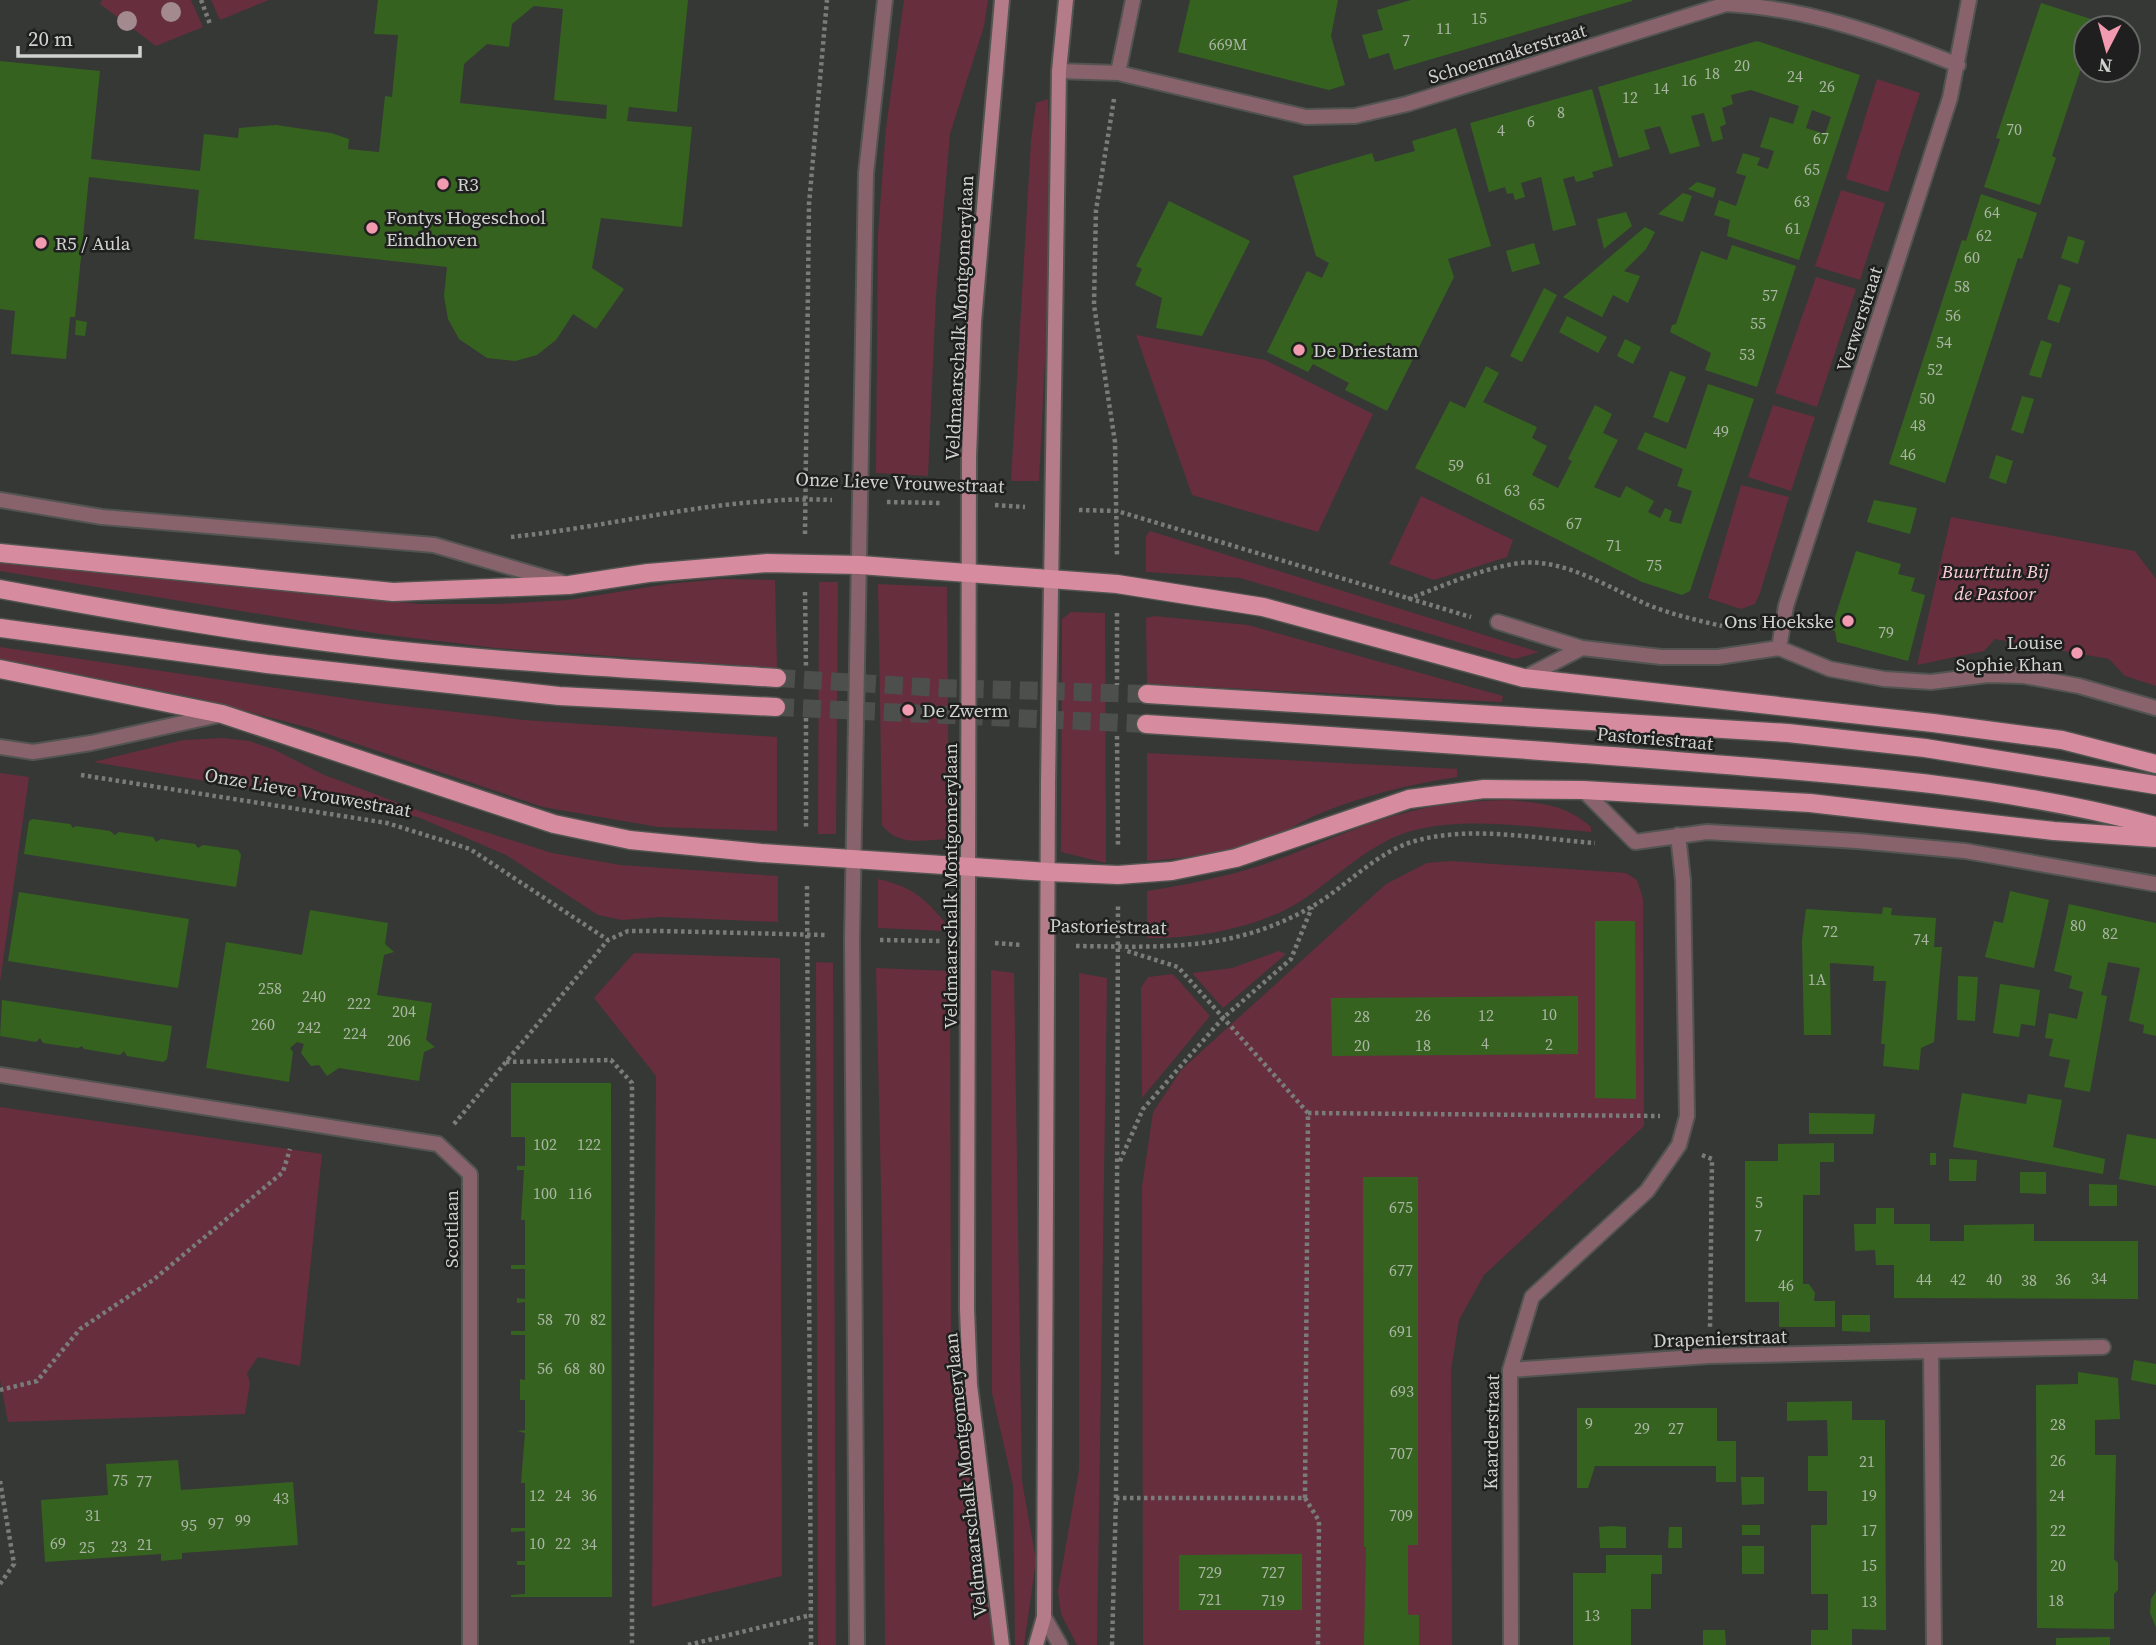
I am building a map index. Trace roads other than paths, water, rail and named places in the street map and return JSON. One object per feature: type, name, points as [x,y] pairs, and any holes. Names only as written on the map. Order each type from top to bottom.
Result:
[{"type":"main road","name":"Veldmaarschalk Montgomerylaan","points":[[1002,0],[974,322],[969,503],[967,1309],[970,1385],[1002,1645]]},
{"type":"main road","points":[[1036,1645],[1044,1617],[1048,872],[1059,71],[1066,0]]},
{"type":"main road","points":[[0,553],[393,592],[569,585],[727,566],[805,563],[970,572],[1117,584],[1263,607],[1524,678],[2062,740],[2156,764]]},
{"type":"main road","points":[[0,589],[113,610],[389,650],[547,664],[777,678]]},
{"type":"main road","points":[[0,628],[267,664],[547,695],[776,707]]},
{"type":"main road","points":[[0,669],[222,714],[554,824],[630,840],[854,859],[1118,875],[1172,871],[1236,858],[1409,799],[1448,791],[1583,790],[1810,803],[2054,831],[2156,838]]},
{"type":"main road","name":"Pastoriestraat","points":[[1147,694],[1788,733],[1924,748],[2156,786]]},
{"type":"main road","name":"Pastoriestraat","points":[[1146,724],[1554,751],[1939,783],[2060,803],[2156,826]]},
{"type":"street","points":[[857,1645],[852,939],[866,173],[885,0]]},
{"type":"street","points":[[1118,73],[1133,0]]},
{"type":"street","name":"Verwerstraat","points":[[1779,648],[1786,606],[1950,98],[1969,0]]},
{"type":"street","name":"Schoenmakerstraat","points":[[1059,71],[1118,73],[1306,117],[1355,116],[1407,104],[1726,4],[1772,6],[1896,40],[1958,65]]},
{"type":"street","points":[[0,500],[102,517],[434,545],[569,585]]},
{"type":"street","points":[[1498,622],[1582,648],[1661,657],[1718,657],[1779,648],[1830,669],[1884,679],[1931,682],[1988,675],[2024,676],[2079,685],[2156,708]]},
{"type":"street","points":[[1524,678],[1582,648]]},
{"type":"street","points":[[0,747],[33,752],[91,743],[222,714]]},
{"type":"street","points":[[1583,790],[1634,842],[1678,835],[1743,833],[1965,851],[2156,884]]},
{"type":"street","name":"Kaarderstraat","points":[[1511,1645],[1510,1370],[1532,1297],[1647,1191],[1679,1145],[1687,1116],[1684,880],[1678,835]]},
{"type":"street","name":"Scottlaan","points":[[0,1075],[438,1144],[470,1174],[470,1645]]},
{"type":"street","name":"Drapenierstraat","points":[[1510,1370],[1709,1356],[2103,1347]]},
{"type":"street","points":[[1931,1351],[1934,1645]]},
{"type":"street","points":[[1044,1617],[1060,1645]]},
{"type":"tunnel","points":[[777,678],[941,688],[1147,694]]},
{"type":"tunnel","points":[[776,707],[1146,724]]},
{"type":"place","name":"R3","points":[[443,184]]},
{"type":"place","name":"Fontys Hogeschool Eindhoven","points":[[372,228]]},
{"type":"place","name":"R5 / Aula","points":[[41,243]]},
{"type":"place","name":"De Driestam","points":[[1299,350]]},
{"type":"place","name":"Ons Hoekske","points":[[1848,621]]},
{"type":"place","name":"Louise Sophie Khan","points":[[2077,653]]},
{"type":"place","name":"De Zwerm","points":[[908,710]]},
{"type":"park label","name":"Buurttuin Bij de Pastoor","points":[[1995,582]]}]
